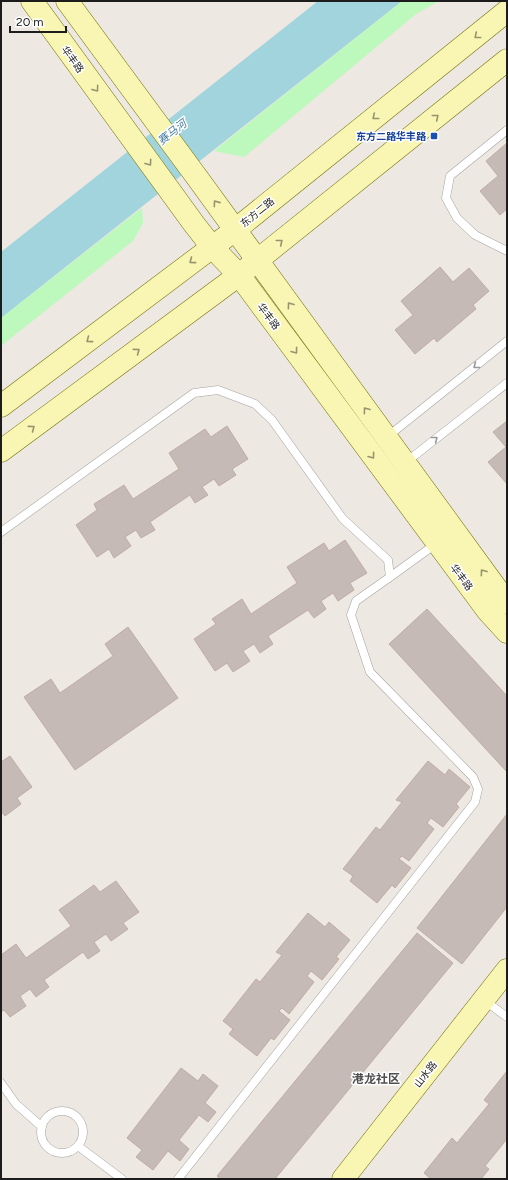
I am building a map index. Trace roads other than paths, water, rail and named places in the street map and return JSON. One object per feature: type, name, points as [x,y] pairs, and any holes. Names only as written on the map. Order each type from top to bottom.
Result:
[{"type":"street","name":"华丰路","points":[[32,1],[172,195],[212,247],[239,275],[487,610],[507,632]]},
{"type":"street","name":"华丰路","points":[[67,1],[507,603]]},
{"type":"street","name":"东方二路","points":[[1,406],[235,230],[507,11]]},
{"type":"street","points":[[1,451],[239,275],[507,60]]},
{"type":"street","name":"山水路","points":[[343,1179],[507,970]]},
{"type":"lane","points":[[507,130],[450,176],[446,198],[456,218],[475,235],[507,251]]},
{"type":"lane","points":[[386,437],[507,341]]},
{"type":"lane","points":[[405,463],[507,383]]},
{"type":"lane","points":[[1,532],[194,393],[218,390],[255,404],[272,420],[343,519],[388,560],[390,577]]},
{"type":"lane","points":[[178,1179],[476,802],[478,789],[472,776],[370,672],[351,615],[356,601],[437,543]]},
{"type":"lane","points":[[484,999],[507,1017]]},
{"type":"lane","points":[[1,1083],[16,1104],[42,1126]]},
{"type":"lane","points":[[56,1112],[70,1112],[80,1121],[83,1127],[82,1140],[73,1151],[66,1154],[59,1154],[46,1147],[42,1140],[42,1126],[50,1115],[56,1112]]},
{"type":"lane","points":[[78,1146],[122,1179]]},
{"type":"water","name":"赛马河","points":[[318,1],[402,1],[1,318],[1,252]]},
{"type":"place","name":"东方二路华丰路","points":[[434,136]]},
{"type":"district","name":"港龙社区","points":[[376,1079]]}]
